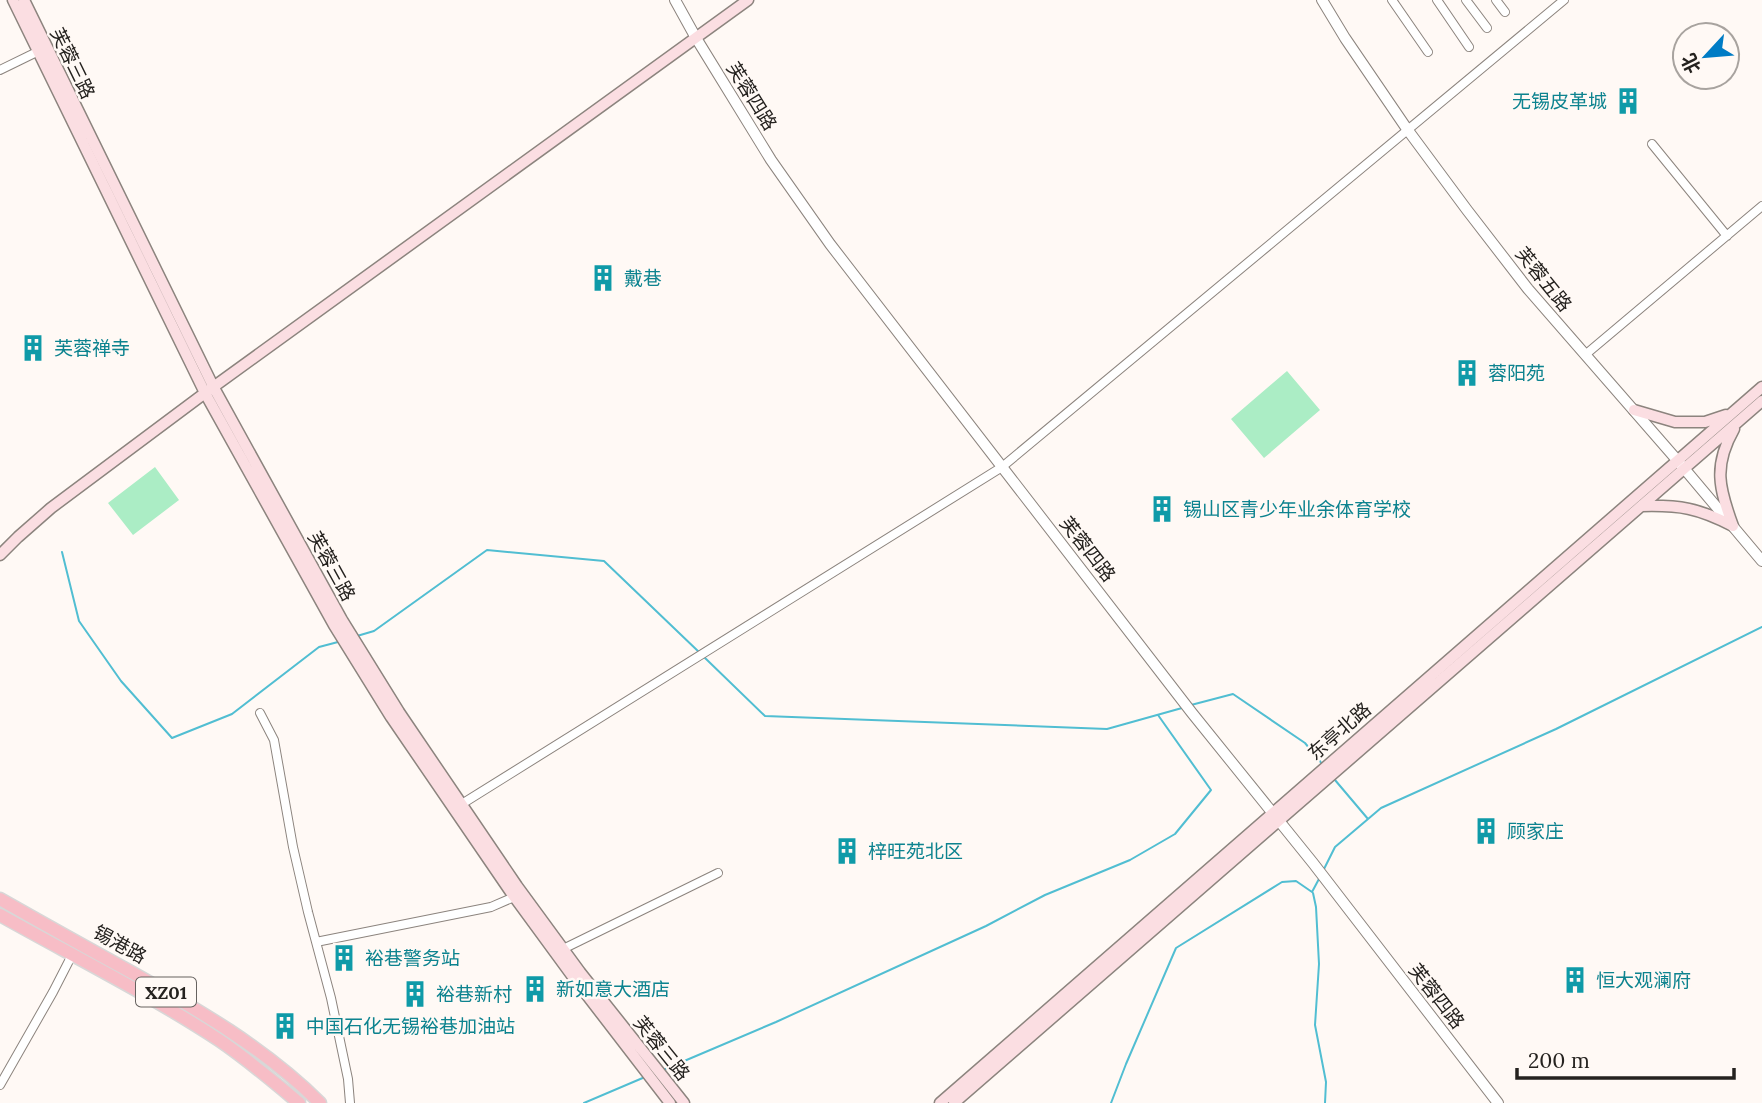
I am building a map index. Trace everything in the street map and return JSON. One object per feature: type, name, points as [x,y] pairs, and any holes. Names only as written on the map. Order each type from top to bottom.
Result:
[{"type":"main road","name":"芙蓉三路","points":[[13,0],[42,50],[209,390],[391,716],[668,1095],[684,1103]]},
{"type":"main road","name":"芙蓉三路","points":[[24,0],[42,50]]},
{"type":"main road","points":[[0,555],[51,508],[209,390],[748,0]]},
{"type":"main road","name":"东亭北路","points":[[940,1103],[1681,465],[1735,417],[1762,387]]},
{"type":"main road","name":"东亭北路","points":[[1735,417],[1762,401]]},
{"type":"main road","points":[[1634,411],[1675,422],[1705,422],[1735,417],[1720,469],[1722,495],[1732,526]]},
{"type":"main road","name":"东亭北路","points":[[1335,765],[1642,506],[1681,465]]},
{"type":"main road","points":[[1642,506],[1689,508],[1732,526]]},
{"type":"main road","name":"芙蓉三路","points":[[457,806],[514,897],[573,978],[642,1058]]},
{"type":"main road","name":"东亭北路","points":[[954,1103],[1276,816]]},
{"type":"main road","name":"锡港路","points":[[0,899],[158,987],[227,1029],[320,1103]]},
{"type":"main road","name":"锡港路","points":[[0,915],[151,999],[219,1041],[299,1103]]},
{"type":"street","name":"芙蓉四路","points":[[675,0],[771,160],[830,244],[1192,713],[1313,863],[1498,1103]]},
{"type":"street","name":"芙蓉五路","points":[[1322,0],[1408,129],[1528,289],[1762,561]]},
{"type":"street","points":[[1392,0],[1428,52]]},
{"type":"street","points":[[1437,0],[1469,47]]},
{"type":"street","points":[[1466,0],[1487,28]]},
{"type":"street","points":[[1496,0],[1505,12]]},
{"type":"street","points":[[457,806],[1002,467],[1564,0]]},
{"type":"street","points":[[0,70],[42,50]]},
{"type":"street","points":[[1652,144],[1727,236]]},
{"type":"street","points":[[1585,355],[1762,206]]},
{"type":"street","points":[[260,713],[274,740],[293,847],[331,998],[348,1079],[350,1103]]},
{"type":"street","points":[[563,949],[718,873]]},
{"type":"street","points":[[316,943],[491,907],[514,897]]},
{"type":"street","points":[[0,1084],[72,955]]},
{"type":"green space","points":[[1287,371],[1320,410],[1264,458],[1231,419]]},
{"type":"green space","points":[[155,467],[179,500],[133,535],[108,503]]},
{"type":"waterway","points":[[357,636],[374,631],[487,550],[604,561],[700,653]]},
{"type":"waterway","points":[[62,552],[79,621],[121,681],[172,738],[232,714],[319,647],[338,642]]},
{"type":"waterway","points":[[1324,869],[1335,847],[1381,808],[1556,729],[1762,627]]},
{"type":"waterway","points":[[704,657],[765,716],[1107,729],[1182,708]]},
{"type":"waterway","points":[[1191,705],[1233,694],[1305,743],[1323,765]]},
{"type":"waterway","points":[[663,1070],[776,1022],[986,926],[1045,895],[1130,860],[1175,834],[1211,790],[1158,715]]},
{"type":"waterway","points":[[1335,780],[1368,819]]},
{"type":"waterway","points":[[1111,1103],[1176,948],[1282,882],[1296,881],[1312,892],[1320,877]]},
{"type":"waterway","points":[[1313,893],[1319,964],[1315,1025],[1326,1082],[1325,1103]]},
{"type":"waterway","points":[[584,1103],[645,1077]]},
{"type":"place","name":"无锡皮革城","points":[[1628,101]]},
{"type":"place","name":"戴巷","points":[[603,278]]},
{"type":"place","name":"芙蓉禅寺","points":[[33,348]]},
{"type":"place","name":"蓉阳苑","points":[[1467,373]]},
{"type":"place","name":"锡山区青少年业余体育学校","points":[[1162,509]]},
{"type":"place","name":"顾家庄","points":[[1486,831]]},
{"type":"place","name":"梓旺苑北区","points":[[847,851]]},
{"type":"place","name":"裕巷警务站","points":[[344,958]]},
{"type":"place","name":"恒大观澜府","points":[[1575,980]]},
{"type":"place","name":"新如意大酒店","points":[[535,989]]},
{"type":"place","name":"裕巷新村","points":[[415,994]]},
{"type":"place","name":"中国石化无锡裕巷加油站","points":[[285,1026]]}]
